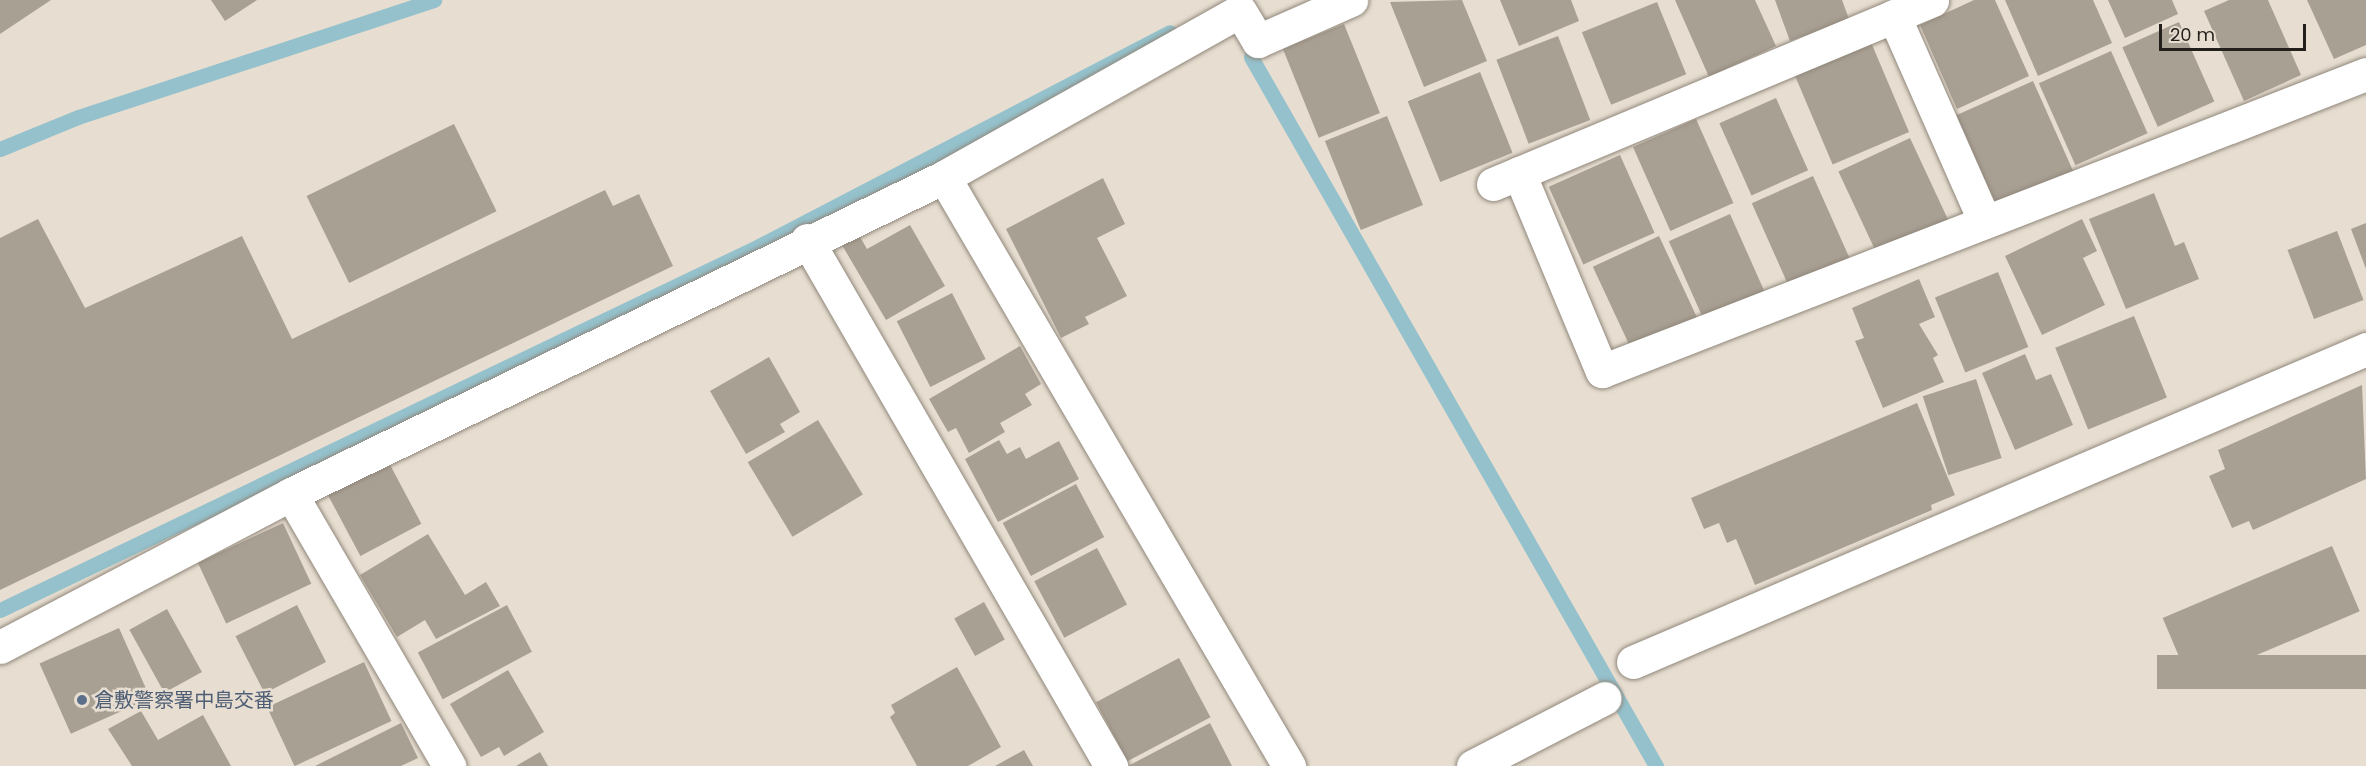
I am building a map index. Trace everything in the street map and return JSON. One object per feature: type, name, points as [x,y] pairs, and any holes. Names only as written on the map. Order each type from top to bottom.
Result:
[{"type":"street","points":[[0,647],[291,494],[807,240],[944,177],[1237,6],[1258,41],[1351,0]]},
{"type":"street","points":[[1932,0],[1506,179],[1602,371],[2366,74]]},
{"type":"street","points":[[1894,16],[1984,222]]},
{"type":"street","points":[[944,177],[1289,766]]},
{"type":"street","points":[[807,240],[1111,766]]},
{"type":"street","points":[[1633,662],[2366,349]]},
{"type":"street","points":[[291,494],[449,766]]},
{"type":"street","points":[[1473,766],[1605,698]]},
{"type":"building","points":[[0,0],[51,0],[0,34]]},
{"type":"building","points":[[211,0],[257,0],[225,21]]},
{"type":"building","points":[[1462,0],[1487,61],[1424,87],[1390,2]]},
{"type":"building","points":[[1500,0],[1571,0],[1579,21],[1519,46]]},
{"type":"building","points":[[1675,0],[1755,0],[1776,46],[1709,77]]},
{"type":"building","points":[[1775,0],[1842,0],[1849,19],[1790,41]]},
{"type":"building","points":[[1974,0],[1995,0],[2029,76],[1957,109],[1920,25]]},
{"type":"building","points":[[2005,0],[2093,0],[2112,43],[2038,76]]},
{"type":"building","points":[[2108,0],[2172,0],[2178,14],[2125,38]]},
{"type":"building","points":[[2229,0],[2268,0],[2301,75],[2244,101],[2204,11]]},
{"type":"building","points":[[2307,0],[2366,0],[2366,45],[2334,59]]},
{"type":"building","points":[[1657,2],[1686,74],[1611,105],[1582,32]]},
{"type":"building","points":[[2179,22],[2214,101],[2158,127],[2122,47]]},
{"type":"building","points":[[1344,24],[1380,113],[1319,138],[1283,49]]},
{"type":"building","points":[[1558,36],[1590,120],[1529,144],[1496,60]]},
{"type":"building","points":[[1870,40],[1909,132],[1833,164],[1794,72]]},
{"type":"building","points":[[2111,51],[2148,133],[2075,165],[2039,83]]},
{"type":"building","points":[[1480,72],[1513,153],[1440,182],[1408,101]]},
{"type":"building","points":[[2033,81],[2074,172],[1997,207],[1956,115]]},
{"type":"building","points":[[1776,98],[1808,170],[1751,195],[1719,123]]},
{"type":"building","points":[[1387,116],[1423,205],[1361,230],[1325,141]]},
{"type":"building","points":[[1696,119],[1733,203],[1670,231],[1633,147]]},
{"type":"building","points":[[454,124],[497,211],[349,283],[307,196]]},
{"type":"building","points":[[1910,138],[1948,220],[1877,254],[1838,171]]},
{"type":"building","points":[[1620,155],[1655,233],[1583,264],[1549,187]]},
{"type":"building","points":[[1813,176],[1851,261],[1790,288],[1752,203]]},
{"type":"building","points":[[1103,178],[1125,224],[1097,238],[1127,296],[1085,317],[1089,324],[1061,338],[1006,229]]},
{"type":"building","points":[[605,190],[613,206],[639,194],[673,266],[0,590],[0,238],[38,219],[85,308],[242,236],[292,339]]},
{"type":"building","points":[[2154,193],[2175,246],[2184,242],[2199,279],[2126,309],[2089,219]]},
{"type":"building","points":[[1730,214],[1767,296],[1705,323],[1669,241]]},
{"type":"building","points":[[2082,219],[2097,251],[2083,258],[2105,305],[2042,335],[2005,256]]},
{"type":"building","points":[[2366,223],[2366,269],[2351,229]]},
{"type":"building","points":[[910,225],[945,286],[886,320],[842,245],[859,235],[867,249]]},
{"type":"building","points":[[2337,231],[2364,300],[2314,319],[2288,250]]},
{"type":"building","points":[[1659,236],[1697,318],[1631,349],[1593,267]]},
{"type":"building","points":[[1998,272],[2028,347],[1965,373],[1935,297]]},
{"type":"building","points":[[1919,279],[1935,317],[1919,324],[1938,355],[1933,358],[1944,382],[1883,408],[1855,341],[1864,338],[1852,308]]},
{"type":"building","points":[[952,293],[986,359],[930,387],[897,321]]},
{"type":"building","points":[[2134,316],[2167,398],[2088,429],[2055,348]]},
{"type":"building","points":[[1020,346],[1041,384],[1025,394],[1032,405],[1000,423],[1005,432],[969,453],[956,428],[948,432],[929,399]]},
{"type":"building","points":[[2025,354],[2036,380],[2051,374],[2073,425],[2015,450],[1982,373]]},
{"type":"building","points":[[769,357],[800,412],[780,424],[785,432],[746,454],[710,391]]},
{"type":"building","points":[[1976,379],[2002,458],[1948,475],[1923,396]]},
{"type":"building","points":[[2362,385],[2366,479],[2253,530],[2249,521],[2232,528],[2209,476],[2225,469],[2218,450]]},
{"type":"building","points":[[1917,403],[1955,495],[1931,505],[1932,510],[1755,585],[1736,539],[1727,543],[1719,523],[1704,529],[1691,498]]},
{"type":"building","points":[[818,420],[863,495],[793,537],[748,462]]},
{"type":"building","points":[[999,440],[1007,454],[1020,447],[1026,459],[1059,441],[1079,479],[998,522],[965,459]]},
{"type":"building","points":[[388,461],[421,524],[360,556],[327,493]]},
{"type":"building","points":[[1076,484],[1104,537],[1031,576],[1003,523]]},
{"type":"building","points":[[283,523],[311,584],[226,623],[198,563]]},
{"type":"building","points":[[428,534],[465,595],[486,582],[500,606],[436,639],[425,620],[397,637],[360,575]]},
{"type":"building","points":[[2332,546],[2360,611],[2190,683],[2163,618]]},
{"type":"building","points":[[1097,548],[1127,605],[1064,638],[1034,581]]},
{"type":"building","points":[[984,602],[1005,640],[975,656],[954,618]]},
{"type":"building","points":[[297,605],[326,662],[265,693],[236,636]]},
{"type":"building","points":[[507,605],[532,652],[443,699],[418,652]]},
{"type":"building","points":[[167,609],[202,672],[164,693],[129,630]]},
{"type":"building","points":[[119,628],[150,698],[71,734],[40,663]]},
{"type":"building","points":[[2157,655],[2366,655],[2366,689],[2157,689]]},
{"type":"building","points":[[1179,658],[1210,717],[1127,761],[1096,702]]},
{"type":"building","points":[[364,662],[391,721],[294,766],[267,707]]},
{"type":"building","points":[[957,667],[1001,747],[968,766],[917,766],[890,717],[895,713],[891,705]]},
{"type":"building","points":[[508,670],[544,732],[504,756],[499,747],[481,757],[450,704]]},
{"type":"building","points":[[141,711],[158,740],[203,715],[231,766],[132,766],[108,729]]},
{"type":"building","points":[[401,723],[418,758],[401,766],[315,766]]},
{"type":"building","points":[[1210,723],[1232,766],[1128,766]]},
{"type":"building","points":[[1024,750],[1033,766],[995,766]]},
{"type":"building","points":[[540,752],[548,766],[516,766]]},
{"type":"waterway","points":[[0,149],[78,117],[434,0]]},
{"type":"waterway","points":[[0,610],[759,246],[1170,32]]},
{"type":"waterway","points":[[1251,57],[1656,766]]},
{"type":"place","name":"倉敷警察署中島交番","points":[[82,700]]}]
